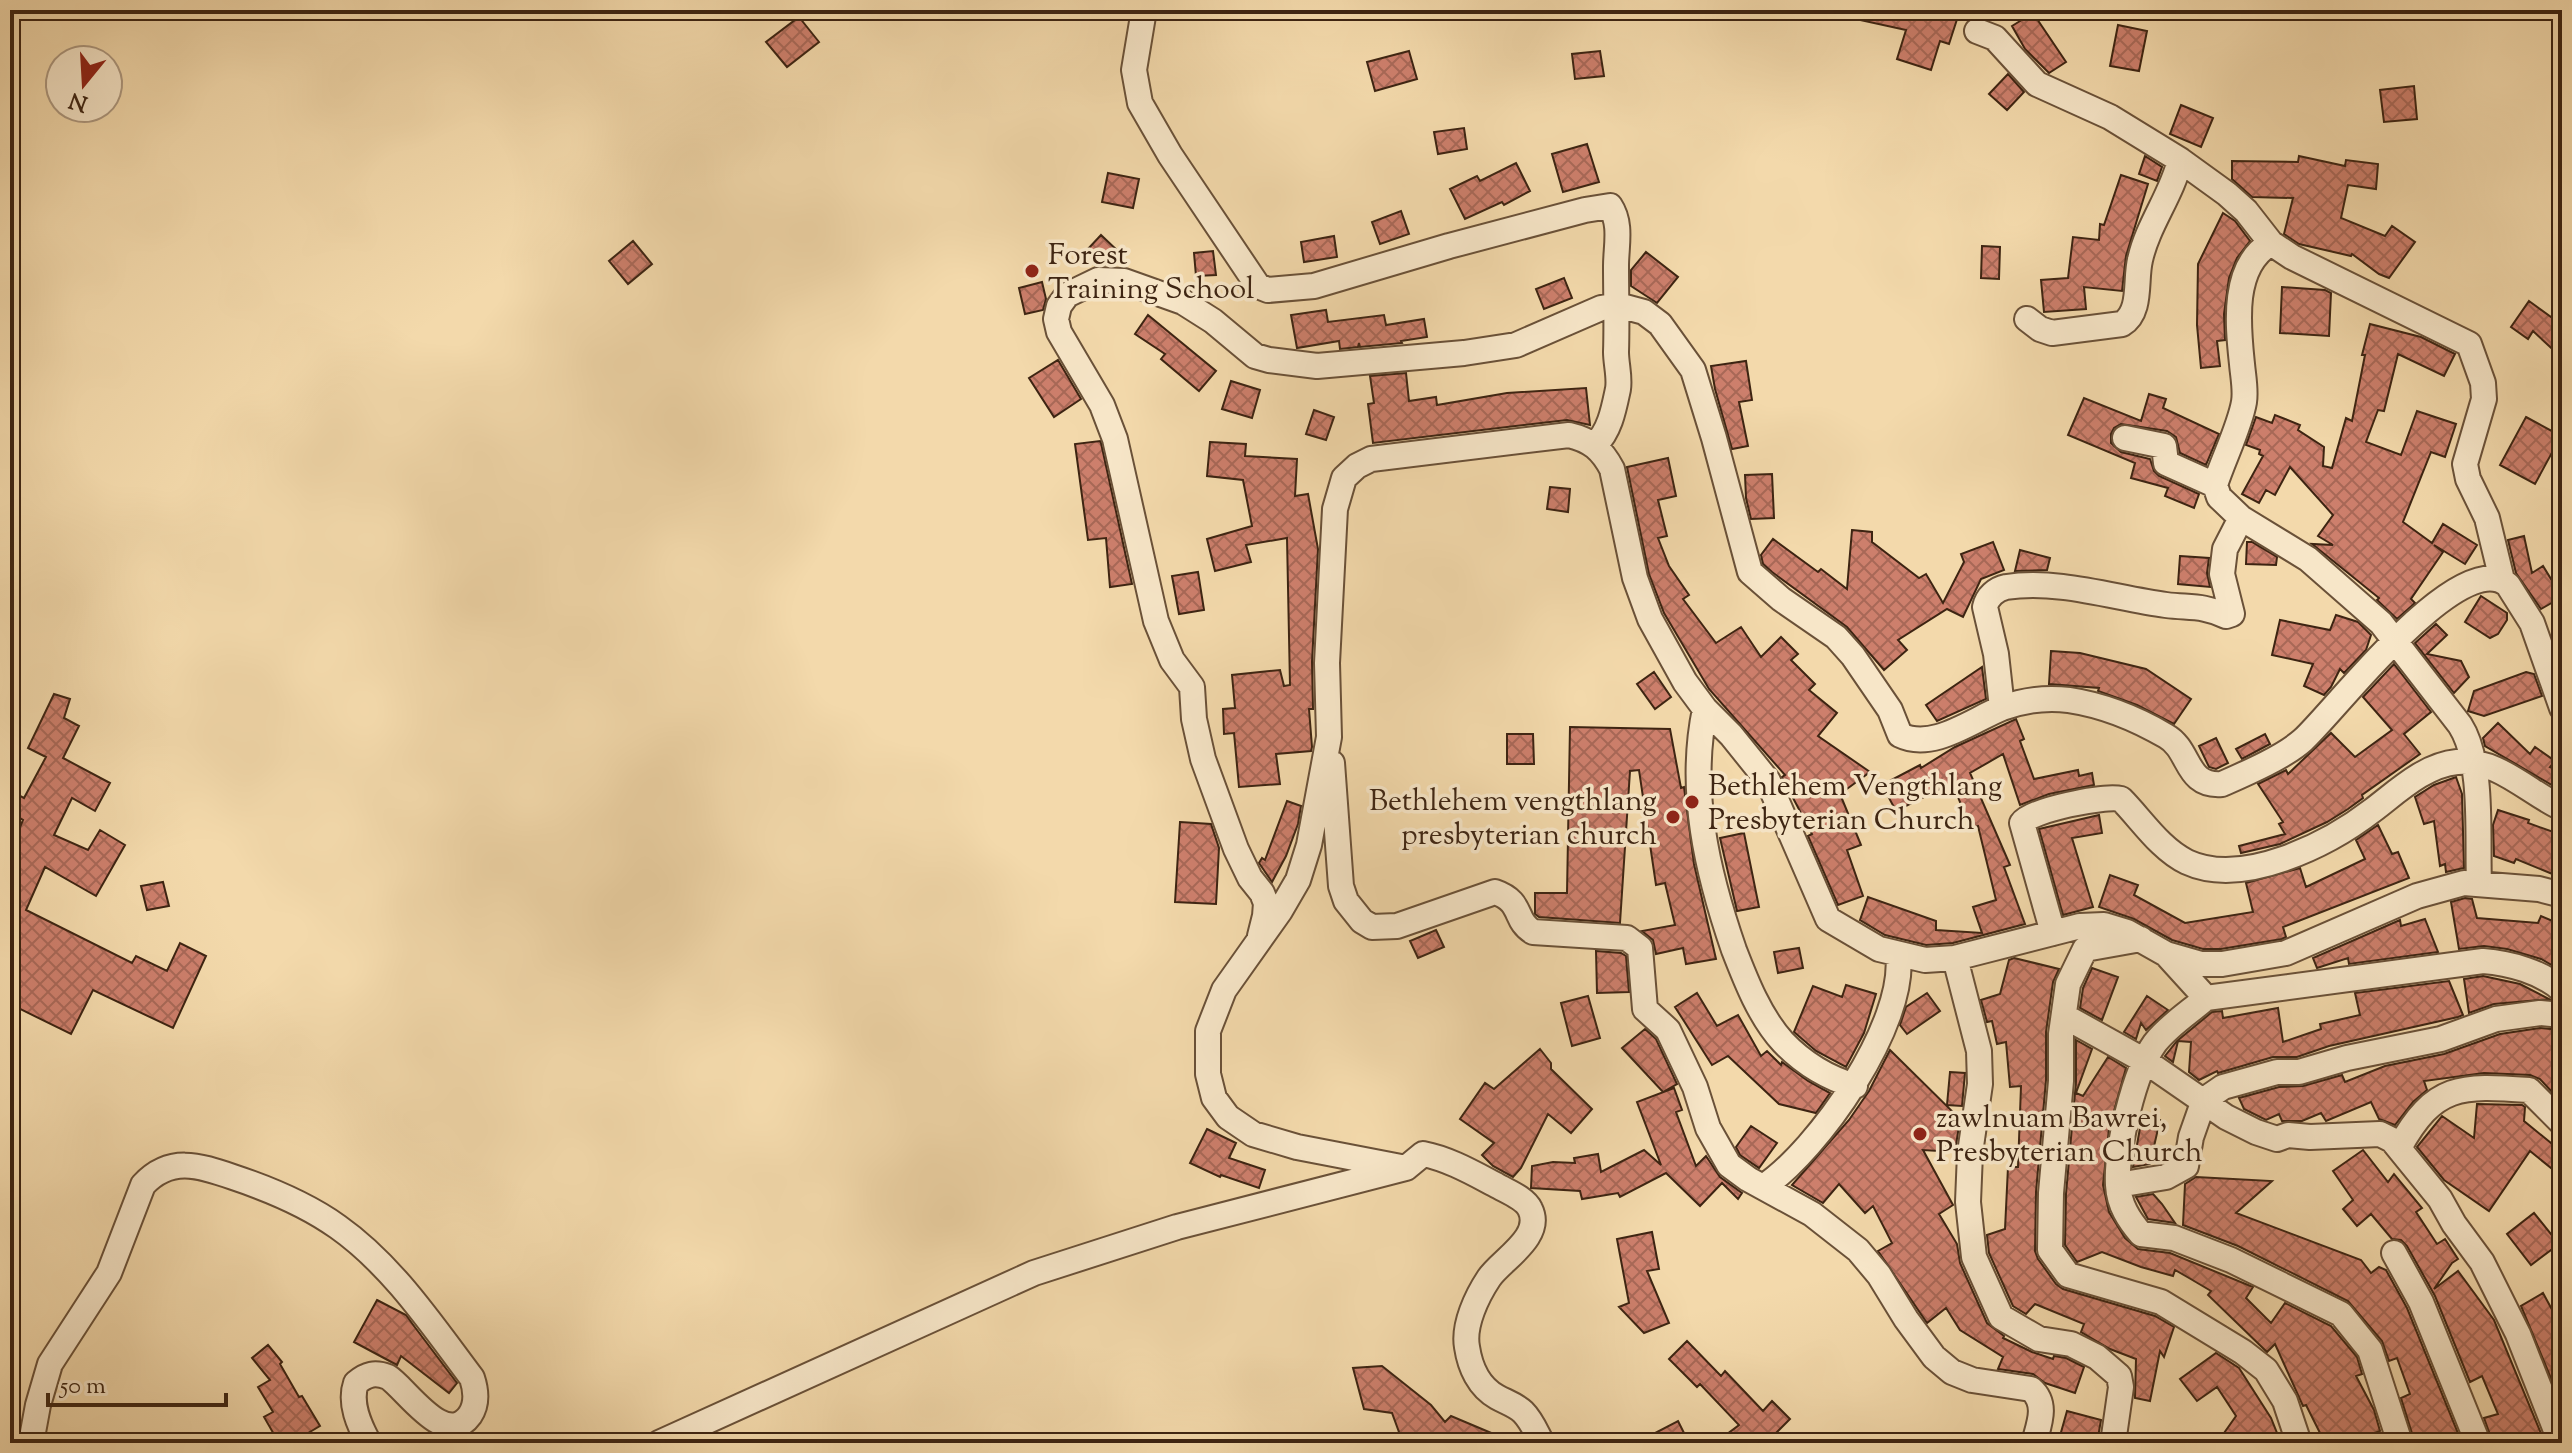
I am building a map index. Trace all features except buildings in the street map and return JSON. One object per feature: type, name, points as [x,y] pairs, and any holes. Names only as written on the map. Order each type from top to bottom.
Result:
[{"type":"street","points":[[1144,10],[1134,70],[1140,103],[1170,155],[1258,286],[1268,290],[1314,286],[1449,246],[1610,206],[1616,216],[1619,248],[1616,263],[1619,385],[1607,428],[1595,445]]},
{"type":"street","points":[[1977,31],[1995,38],[2037,84],[2110,117],[2180,160],[2236,203],[2271,243],[2292,257],[2469,344],[2483,383],[2484,399],[2465,464],[2468,479],[2487,518],[2502,580],[2532,623],[2562,708]]},
{"type":"street","points":[[2027,319],[2052,333],[2122,324],[2129,319],[2135,308],[2140,259],[2180,160]]},
{"type":"street","points":[[2271,243],[2256,256],[2242,285],[2238,325],[2244,401],[2215,485],[2219,497],[2241,518],[2308,559],[2381,623],[2460,725],[2474,762],[2479,883]]},
{"type":"street","points":[[1260,936],[1266,903],[1236,849],[1203,759],[1194,719],[1192,687],[1172,660],[1156,621],[1118,449],[1102,405],[1059,332],[1056,319],[1059,306],[1067,295],[1098,280],[1124,281],[1183,302],[1213,321],[1255,356],[1317,366],[1464,353],[1516,345],[1601,308],[1618,305],[1635,307],[1660,324],[1693,370],[1750,572],[1781,599],[1836,637],[1890,710],[1900,735],[1912,741],[1938,737],[2024,701],[2050,698],[2101,708],[2170,738],[2202,781],[2210,785],[2222,784],[2301,742],[2395,641],[2447,594],[2484,578],[2502,580]]},
{"type":"street","points":[[2034,1443],[2042,1405],[2031,1389],[1992,1385],[1952,1372],[1934,1357],[1879,1275],[1858,1250],[1812,1214],[1729,1165],[1708,1128],[1695,1087],[1668,1030],[1645,1009],[1640,948],[1627,938],[1533,932],[1525,927],[1513,902],[1495,892],[1397,926],[1372,927],[1354,914],[1341,886],[1329,737],[1327,663],[1335,509],[1344,478],[1371,459],[1569,435],[1595,445],[1606,456],[1612,469],[1641,599],[1685,682],[1768,781],[1828,919],[1879,949],[1925,960],[1955,958],[2080,926],[2104,925],[2141,939],[2166,954],[2201,964],[2222,964],[2286,953],[2432,890],[2479,883],[2539,889],[2562,895]]},
{"type":"street","points":[[2125,438],[2164,446],[2166,463],[2215,485]]},
{"type":"street","points":[[2002,708],[1996,654],[1985,607],[1992,594],[2003,587],[2056,587],[2170,605],[2207,607],[2226,616],[2232,614],[2222,574],[2225,549],[2241,518]]},
{"type":"street","points":[[1705,709],[1700,732],[1698,780],[1704,841],[1712,883],[1745,979],[1781,1040],[1799,1058],[1855,1086]]},
{"type":"street","points":[[1329,737],[1309,845],[1298,880],[1224,990],[1208,1031],[1208,1074],[1214,1098],[1228,1117],[1253,1134],[1297,1147],[1406,1168]]},
{"type":"street","points":[[2053,933],[2022,828],[2024,819],[2029,815],[2116,797],[2165,846],[2185,861],[2212,869],[2239,870],[2307,849],[2346,830],[2404,786],[2436,767],[2457,762],[2474,762],[2527,786],[2562,808]]},
{"type":"street","points":[[2141,939],[2085,949],[2068,984],[2049,1224],[2050,1250],[2068,1275],[2161,1302],[2243,1352],[2266,1370],[2285,1401],[2299,1443]]},
{"type":"street","points":[[2166,954],[2206,998]]},
{"type":"street","points":[[1763,1187],[1814,1139],[1855,1086],[1883,1027],[1897,987],[1900,970],[1898,955]]},
{"type":"street","points":[[1955,958],[1979,1051],[1980,1084],[1970,1153],[1968,1202],[1974,1257],[2001,1317],[2039,1339],[2071,1344],[2105,1362],[2119,1376],[2121,1387],[2113,1443]]},
{"type":"street","points":[[2400,1443],[2370,1350],[2341,1314],[2231,1260],[2174,1238],[2141,1234],[2122,1208],[2118,1185],[2130,1101],[2145,1061],[2156,1042],[2206,998],[2483,961],[2504,963],[2545,979],[2562,990]]},
{"type":"street","points":[[2118,1185],[2166,1177],[2186,1166],[2191,1137],[2204,1100],[2223,1087],[2277,1072],[2299,1072],[2347,1058],[2441,1039],[2483,1022],[2525,1014],[2562,1015]]},
{"type":"street","points":[[2064,1016],[2145,1061],[2246,1127],[2277,1139],[2288,1135],[2380,1134],[2392,1140],[2440,1199],[2488,1273],[2529,1359],[2561,1443]]},
{"type":"street","points":[[2399,1148],[2426,1108],[2451,1092],[2480,1087],[2529,1090],[2562,1123]]},
{"type":"street","points":[[659,1443],[1034,1273],[1177,1227],[1406,1168],[1423,1154],[1464,1168],[1529,1207],[1532,1218],[1525,1243],[1490,1277],[1471,1317],[1466,1344],[1477,1378],[1490,1393],[1526,1414],[1542,1443]]},
{"type":"street","points":[[31,1443],[50,1364],[109,1273],[143,1185],[168,1166],[183,1165],[219,1172],[278,1194],[338,1227],[391,1276],[472,1378],[476,1388],[473,1410],[467,1419],[457,1424],[434,1420],[388,1377],[379,1373],[363,1378],[356,1383],[354,1399],[369,1443]]},
{"type":"street","points":[[2394,1253],[2421,1302],[2478,1443]]},
{"type":"place","name":"Forest Training School","points":[[1032,271]]},
{"type":"place","name":"Bethlehem Vengthlang Presbyterian Church","points":[[1692,802]]},
{"type":"place","name":"Bethlehem vengthlang presbyterian church","points":[[1673,817]]},
{"type":"place","name":"zawlnuam Bawrei, Presbyterian Church","points":[[1920,1134]]}]
